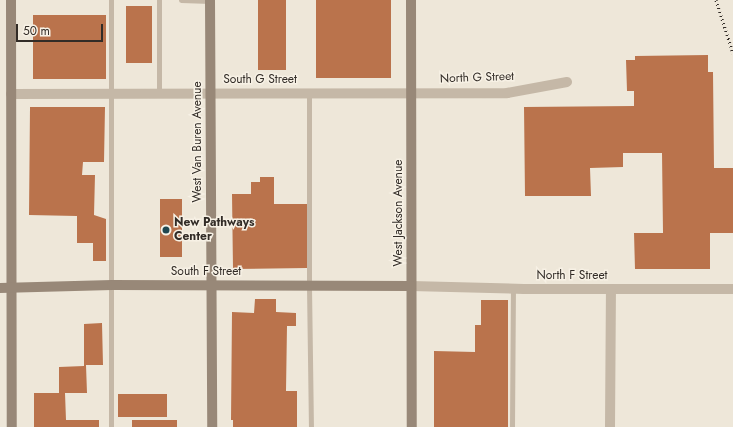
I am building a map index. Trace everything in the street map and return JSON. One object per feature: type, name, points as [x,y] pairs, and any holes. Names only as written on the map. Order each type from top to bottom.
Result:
[{"type":"street","points":[[11,0],[12,427]]},
{"type":"street","name":"West Van Buren Avenue","points":[[210,0],[212,427]]},
{"type":"street","name":"West Jackson Avenue","points":[[411,0],[412,427]]},
{"type":"street","name":"North G Street","points":[[412,93],[506,93],[567,82]]},
{"type":"street","name":"South G Street","points":[[12,94],[412,93]]},
{"type":"street","name":"South F Street","points":[[0,288],[112,285],[411,286]]},
{"type":"street","name":"North F Street","points":[[411,286],[513,289],[733,289]]},
{"type":"street","points":[[610,427],[611,288]]},
{"type":"lane","points":[[111,0],[111,427]]},
{"type":"lane","points":[[159,0],[159,94]]},
{"type":"lane","points":[[181,0],[210,0]]},
{"type":"lane","points":[[309,93],[311,427]]},
{"type":"lane","points":[[512,427],[513,289]]},
{"type":"building","points":[[258,0],[286,0],[286,70],[258,70]]},
{"type":"building","points":[[316,0],[391,0],[391,78],[316,78]]},
{"type":"building","points":[[126,6],[152,6],[152,63],[126,63]]},
{"type":"building","points":[[33,15],[106,15],[106,79],[33,79]]},
{"type":"building","points":[[708,55],[708,72],[713,72],[714,168],[733,168],[733,233],[710,233],[710,269],[635,269],[634,233],[663,233],[662,153],[623,153],[623,167],[590,168],[591,196],[525,196],[524,107],[634,106],[634,91],[627,91],[626,60],[635,60],[635,56]]},
{"type":"building","points":[[30,107],[105,107],[104,162],[83,162],[82,175],[95,175],[94,215],[106,219],[106,261],[93,261],[93,243],[77,243],[77,216],[29,215]]},
{"type":"building","points":[[260,177],[274,177],[274,204],[307,204],[307,268],[233,269],[232,194],[251,194],[251,182],[260,182]]},
{"type":"building","points":[[160,199],[182,199],[182,257],[160,257]]},
{"type":"building","points":[[255,299],[276,299],[276,312],[296,313],[296,326],[287,326],[286,391],[297,391],[297,427],[233,427],[233,420],[231,420],[232,312],[254,313]]},
{"type":"building","points":[[481,300],[508,300],[508,427],[434,427],[434,351],[475,352],[475,325],[481,325]]},
{"type":"building","points":[[102,323],[103,365],[86,365],[87,393],[65,393],[66,420],[99,420],[99,427],[34,427],[34,393],[59,393],[59,367],[84,366],[84,324]]},
{"type":"building","points":[[118,394],[167,394],[167,417],[118,417]]},
{"type":"building","points":[[132,420],[177,420],[177,427],[132,427]]},
{"type":"railway","points":[[716,0],[733,53]]},
{"type":"place","name":"New Pathways Center","points":[[166,230]]}]
